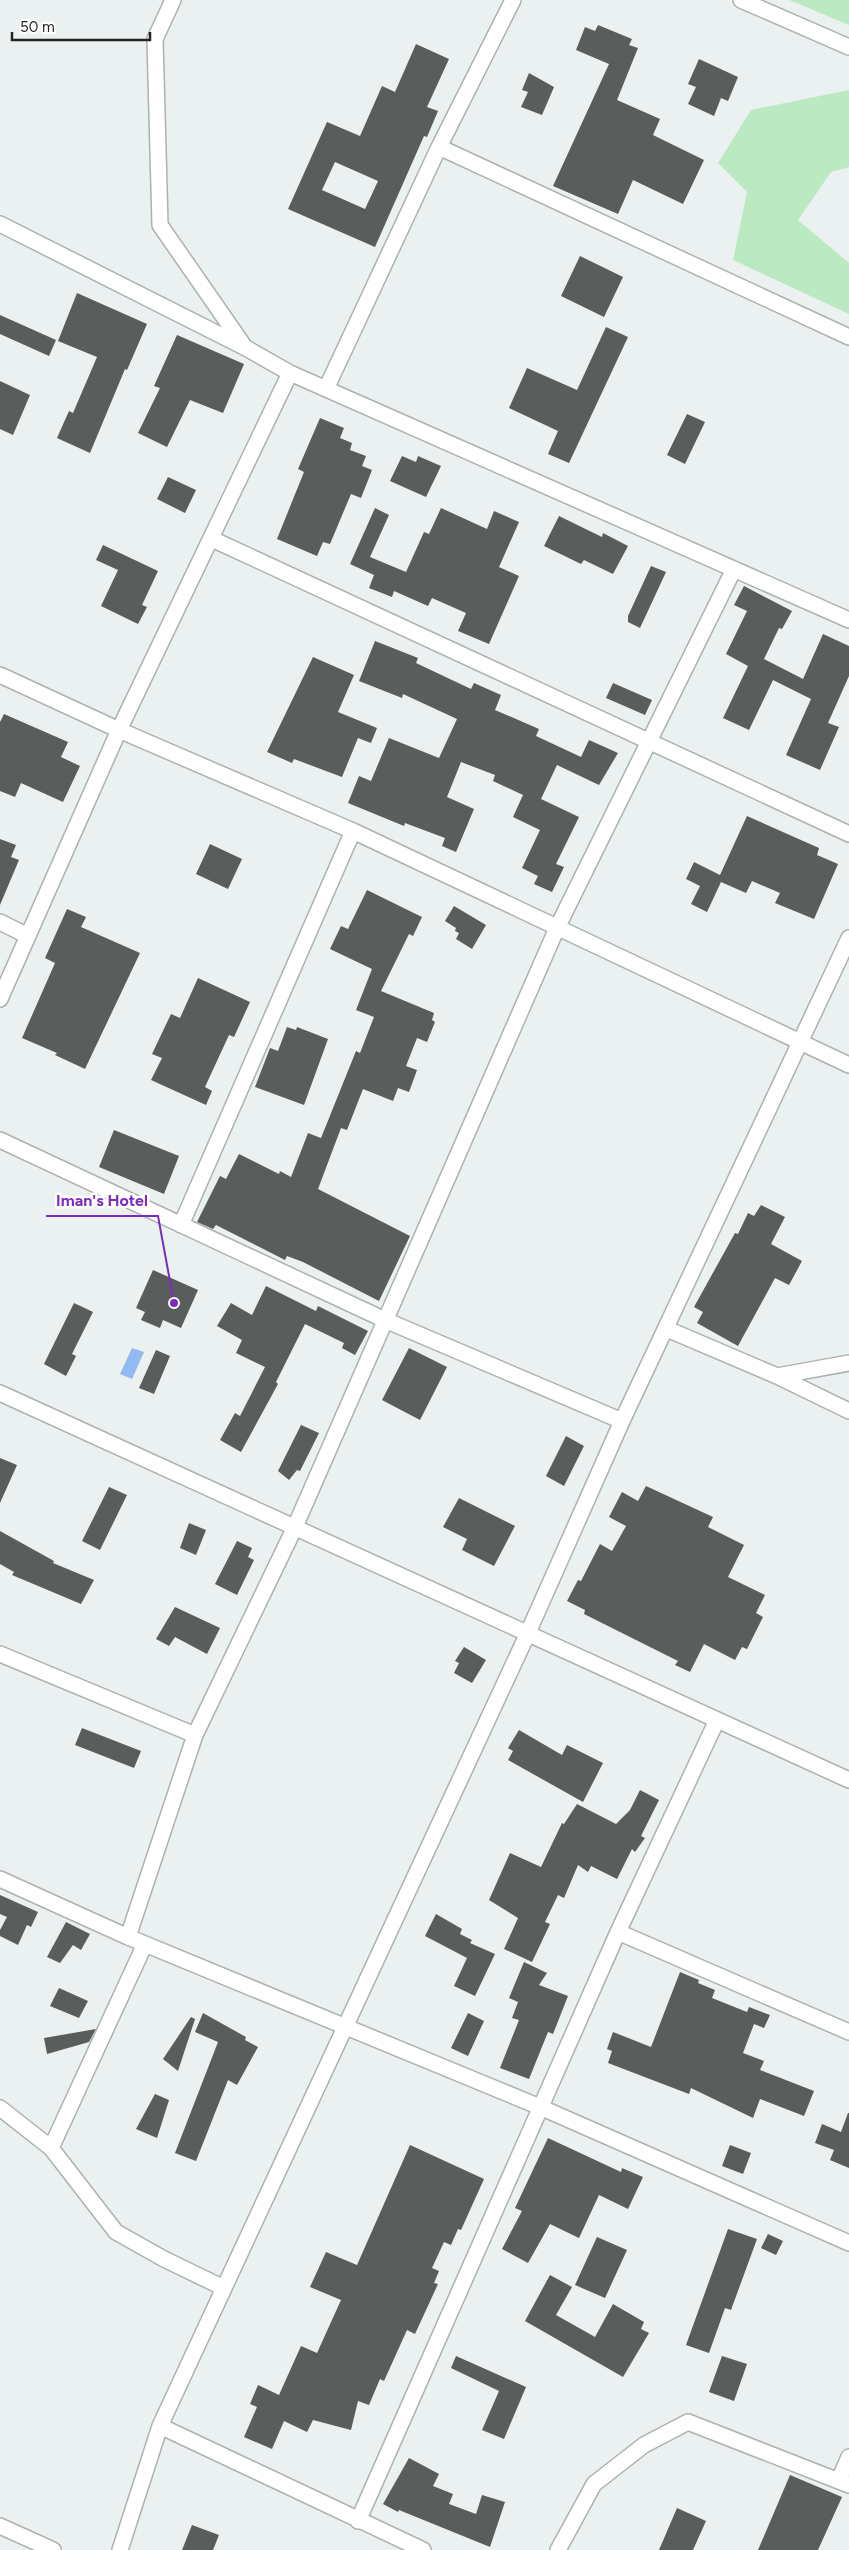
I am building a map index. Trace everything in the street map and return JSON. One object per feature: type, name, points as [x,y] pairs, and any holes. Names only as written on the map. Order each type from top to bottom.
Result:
[{"type":"street","points":[[173,0],[155,39],[160,225],[246,348]]},
{"type":"street","points":[[326,389],[439,147],[513,0]]},
{"type":"street","points":[[741,0],[849,47]]},
{"type":"street","points":[[439,147],[849,337]]},
{"type":"street","points":[[0,224],[246,348],[290,373],[849,620]]},
{"type":"street","points":[[0,999],[119,730],[290,373]]},
{"type":"street","points":[[212,539],[849,834]]},
{"type":"street","points":[[128,1937],[194,1735],[294,1529],[557,928],[647,742],[734,569]]},
{"type":"street","points":[[0,675],[119,730],[353,831],[849,1065]]},
{"type":"street","points":[[181,1225],[353,831]]},
{"type":"street","points":[[0,922],[28,936]]},
{"type":"street","points":[[120,2550],[160,2426],[526,1635],[622,1421],[667,1329],[798,1042],[849,938]]},
{"type":"street","points":[[0,1140],[385,1320],[622,1421]]},
{"type":"street","points":[[667,1329],[777,1376],[849,1411]]},
{"type":"street","points":[[777,1376],[849,1363]]},
{"type":"street","points":[[0,1394],[526,1635],[849,1780]]},
{"type":"street","points":[[0,1654],[194,1735]]},
{"type":"street","points":[[358,2521],[618,1932],[717,1720]]},
{"type":"street","points":[[0,1879],[128,1937],[540,2107],[849,2243]]},
{"type":"street","points":[[618,1932],[849,2032]]},
{"type":"street","points":[[51,2148],[145,1944]]},
{"type":"street","points":[[0,2108],[51,2148],[116,2232],[164,2259],[224,2288]]},
{"type":"street","points":[[558,2550],[594,2484],[644,2445],[688,2422],[844,2483],[849,2457]]},
{"type":"street","points":[[160,2426],[422,2550]]},
{"type":"street","points":[[0,2526],[53,2550]]},
{"type":"green space","points":[[789,0],[849,0],[849,25]]},
{"type":"green space","points":[[849,90],[849,167],[831,172],[798,220],[849,263],[849,314],[733,260],[747,192],[718,163],[751,110]]},
{"type":"water","points":[[132,1348],[144,1352],[132,1379],[120,1374]]},
{"type":"building","points":[[598,25],[632,39],[629,45],[638,48],[617,100],[660,119],[653,135],[704,160],[683,204],[633,180],[618,214],[553,186],[609,64],[576,50],[585,27],[595,31]]},
{"type":"building","points":[[416,44],[449,59],[427,107],[438,111],[427,137],[424,136],[375,247],[288,209],[327,122],[360,136],[382,86],[395,92]],"holes":[[[335,162],[378,181],[365,209],[322,190]]]},
{"type":"building","points":[[699,59],[738,77],[728,101],[721,98],[714,116],[688,104],[696,87],[688,84]]},
{"type":"building","points":[[529,73],[554,87],[542,115],[521,107],[528,92],[522,90]]},
{"type":"building","points":[[580,256],[623,277],[604,317],[561,296]]},
{"type":"building","points":[[77,293],[147,324],[127,370],[125,369],[90,453],[57,438],[69,411],[73,413],[97,357],[58,341]]},
{"type":"building","points":[[0,315],[56,340],[49,356],[0,334]]},
{"type":"building","points":[[606,327],[628,337],[569,463],[548,454],[558,431],[509,408],[527,368],[577,390]]},
{"type":"building","points":[[177,335],[244,364],[223,413],[190,400],[167,447],[138,433],[160,388],[154,386]]},
{"type":"building","points":[[0,381],[30,395],[13,435],[0,429]]},
{"type":"building","points":[[687,414],[705,422],[685,464],[667,455]]},
{"type":"building","points":[[320,418],[344,428],[340,438],[352,443],[350,450],[366,456],[362,466],[372,470],[361,498],[351,494],[330,544],[323,542],[317,556],[277,539],[304,472],[298,469]]},
{"type":"building","points":[[402,456],[416,462],[418,456],[441,466],[426,497],[390,481]]},
{"type":"building","points":[[168,477],[196,490],[185,513],[157,499]]},
{"type":"building","points":[[375,508],[389,515],[370,557],[406,572],[424,532],[429,534],[441,508],[487,529],[494,511],[519,522],[499,567],[519,576],[489,644],[458,631],[466,613],[432,598],[428,606],[394,591],[392,597],[369,588],[374,575],[350,564]]},
{"type":"building","points":[[559,516],[602,537],[603,533],[628,546],[613,574],[584,560],[581,564],[544,546]]},
{"type":"building","points":[[103,545],[158,571],[142,605],[147,607],[138,624],[101,606],[118,570],[96,560]]},
{"type":"building","points":[[651,566],[666,572],[640,628],[628,622],[628,616]]},
{"type":"building","points":[[744,586],[792,611],[782,629],[779,628],[764,659],[803,679],[823,634],[849,646],[849,676],[828,723],[839,727],[820,770],[786,755],[811,699],[773,680],[749,730],[723,718],[748,666],[726,654],[747,611],[734,605]]},
{"type":"building","points":[[375,641],[418,658],[416,663],[471,689],[474,683],[501,695],[495,710],[539,729],[536,736],[581,757],[589,740],[618,753],[599,785],[557,765],[541,799],[579,817],[556,864],[564,867],[552,892],[534,884],[538,876],[522,868],[540,830],[513,817],[523,795],[493,781],[495,775],[461,762],[447,797],[474,809],[456,852],[442,846],[445,838],[405,823],[404,826],[348,803],[359,776],[371,781],[389,738],[439,758],[457,719],[403,694],[402,698],[359,681]]},
{"type":"building","points":[[313,657],[354,675],[338,712],[377,728],[371,743],[358,738],[342,777],[294,759],[292,763],[267,752]]},
{"type":"building","points":[[613,683],[652,700],[645,715],[606,698]]},
{"type":"building","points":[[4,714],[68,742],[61,757],[80,766],[63,802],[21,783],[15,797],[0,791],[0,722]]},
{"type":"building","points":[[747,816],[819,848],[817,855],[838,864],[814,919],[775,903],[780,893],[752,881],[746,893],[721,882],[707,912],[691,904],[700,886],[686,879],[694,862],[720,875]]},
{"type":"building","points":[[0,839],[16,845],[11,857],[19,860],[0,905]]},
{"type":"building","points":[[210,844],[242,859],[228,889],[196,874]]},
{"type":"building","points":[[367,890],[422,917],[413,936],[409,934],[381,991],[434,1013],[432,1020],[435,1022],[427,1042],[417,1038],[406,1066],[417,1070],[409,1092],[398,1088],[393,1101],[363,1089],[347,1130],[341,1128],[318,1189],[410,1236],[379,1301],[303,1262],[287,1256],[285,1260],[216,1225],[213,1229],[197,1222],[220,1176],[226,1179],[239,1154],[279,1174],[280,1171],[291,1177],[308,1133],[321,1138],[356,1051],[360,1053],[374,1017],[356,1010],[372,969],[330,949],[341,926],[348,929]]},
{"type":"building","points":[[454,906],[486,925],[472,949],[456,939],[459,933],[455,931],[456,928],[445,921]]},
{"type":"building","points":[[67,909],[86,917],[81,927],[140,953],[85,1069],[55,1055],[57,1053],[22,1038],[55,963],[45,958]]},
{"type":"building","points":[[198,978],[250,1002],[234,1037],[229,1035],[205,1087],[212,1091],[206,1105],[151,1080],[162,1058],[152,1054],[171,1014],[180,1018]]},
{"type":"building","points":[[287,1027],[296,1030],[297,1027],[328,1039],[304,1105],[255,1087],[270,1048],[278,1051]]},
{"type":"building","points":[[114,1130],[179,1156],[164,1194],[99,1167]]},
{"type":"building","points":[[761,1205],[785,1217],[771,1244],[802,1261],[789,1285],[775,1278],[738,1346],[697,1323],[703,1312],[694,1307],[735,1233],[738,1234],[748,1213],[754,1216]]},
{"type":"building","points":[[153,1270],[198,1290],[181,1328],[163,1320],[160,1328],[141,1320],[145,1312],[136,1308]]},
{"type":"building","points":[[266,1286],[316,1311],[318,1306],[368,1331],[355,1355],[342,1348],[344,1343],[305,1324],[276,1382],[278,1384],[241,1452],[220,1440],[235,1413],[240,1416],[265,1367],[236,1353],[242,1340],[217,1326],[231,1303],[252,1315]]},
{"type":"building","points":[[74,1303],[93,1312],[72,1354],[76,1356],[66,1376],[44,1364]]},
{"type":"building","points":[[409,1348],[447,1367],[420,1420],[382,1400]]},
{"type":"building","points":[[156,1350],[170,1356],[154,1394],[139,1388]]},
{"type":"building","points":[[301,1425],[319,1433],[300,1471],[297,1470],[289,1480],[278,1471]]},
{"type":"building","points":[[566,1436],[584,1446],[564,1486],[546,1476]]},
{"type":"building","points":[[0,1458],[17,1465],[0,1503]]},
{"type":"building","points":[[646,1486],[713,1517],[708,1527],[744,1545],[728,1577],[765,1595],[756,1613],[763,1617],[747,1649],[742,1647],[735,1660],[704,1644],[690,1672],[675,1665],[678,1661],[584,1614],[585,1610],[567,1601],[578,1580],[581,1581],[600,1544],[612,1551],[626,1526],[609,1517],[622,1492],[638,1501]]},
{"type":"building","points":[[109,1487],[127,1495],[100,1550],[82,1541]]},
{"type":"building","points":[[459,1498],[515,1526],[494,1566],[462,1550],[467,1539],[443,1527]]},
{"type":"building","points":[[189,1523],[206,1530],[196,1555],[180,1548]]},
{"type":"building","points":[[0,1531],[54,1561],[53,1563],[94,1580],[81,1604],[12,1575],[14,1572],[0,1564]]},
{"type":"building","points":[[237,1541],[252,1548],[248,1557],[254,1560],[237,1595],[215,1584]]},
{"type":"building","points":[[175,1607],[220,1628],[207,1654],[175,1637],[169,1646],[156,1639]]},
{"type":"building","points":[[464,1647],[486,1660],[472,1683],[454,1673],[459,1663],[455,1661]]},
{"type":"building","points":[[82,1728],[141,1751],[134,1768],[75,1745]]},
{"type":"building","points":[[519,1730],[562,1755],[567,1745],[603,1763],[583,1802],[508,1760],[513,1751],[508,1748]]},
{"type":"building","points":[[640,1790],[659,1800],[641,1836],[645,1838],[635,1852],[632,1849],[617,1879],[591,1866],[588,1872],[578,1865],[564,1898],[558,1895],[545,1922],[550,1924],[532,1962],[504,1949],[518,1918],[489,1900],[510,1853],[541,1867],[562,1823],[564,1824],[577,1804],[616,1824],[630,1810]]},
{"type":"building","points":[[0,1895],[38,1912],[31,1927],[27,1925],[18,1945],[0,1936],[0,1930],[7,1917],[0,1914]]},
{"type":"building","points":[[436,1914],[462,1929],[460,1934],[472,1940],[470,1943],[495,1954],[475,1996],[454,1986],[467,1958],[425,1936]]},
{"type":"building","points":[[66,1922],[90,1934],[81,1950],[73,1945],[60,1963],[47,1957]]},
{"type":"building","points":[[524,1962],[547,1973],[539,1985],[568,1996],[553,2034],[548,2032],[529,2079],[500,2068],[519,2020],[512,2018],[518,2002],[509,1998]]},
{"type":"building","points":[[680,1972],[699,1980],[698,1983],[715,1990],[712,1998],[747,2012],[749,2007],[770,2015],[764,2028],[754,2024],[743,2053],[764,2061],[760,2070],[814,2091],[804,2116],[760,2099],[753,2118],[691,2088],[689,2094],[608,2063],[612,2051],[607,2049],[613,2032],[651,2047]]},
{"type":"building","points":[[59,1988],[88,2001],[79,2018],[50,2006]]},
{"type":"building","points":[[203,2013],[246,2037],[245,2040],[258,2047],[237,2085],[228,2080],[196,2161],[175,2153],[218,2042],[195,2032]]},
{"type":"building","points":[[468,2013],[484,2021],[468,2056],[451,2048]]},
{"type":"building","points":[[191,2017],[195,2019],[178,2071],[163,2059]]},
{"type":"building","points":[[96,2029],[89,2042],[47,2054],[44,2038]]},
{"type":"building","points":[[155,2094],[169,2100],[157,2138],[136,2129]]},
{"type":"building","points":[[848,2113],[849,2168],[830,2160],[834,2150],[815,2143],[822,2124],[841,2132]]},
{"type":"building","points":[[548,2138],[621,2172],[622,2168],[643,2177],[628,2209],[599,2195],[579,2238],[550,2224],[528,2263],[502,2249],[522,2211],[515,2208]]},
{"type":"building","points":[[410,2145],[484,2179],[461,2230],[458,2229],[451,2245],[444,2242],[432,2268],[439,2271],[434,2283],[438,2284],[415,2334],[407,2330],[384,2381],[380,2379],[369,2405],[358,2401],[351,2430],[313,2420],[307,2432],[284,2421],[272,2449],[244,2437],[257,2407],[250,2404],[258,2385],[279,2395],[301,2346],[317,2353],[341,2300],[310,2287],[326,2252],[357,2265]]},
{"type":"building","points":[[730,2145],[751,2153],[743,2174],[722,2166]]},
{"type":"building","points":[[728,2229],[757,2239],[731,2310],[725,2308],[709,2353],[686,2345]]},
{"type":"building","points":[[768,2234],[783,2241],[776,2255],[761,2248]]},
{"type":"building","points":[[597,2237],[627,2250],[605,2298],[575,2285]]},
{"type":"building","points":[[550,2275],[572,2287],[556,2315],[595,2337],[613,2304],[644,2322],[641,2329],[649,2333],[623,2377],[525,2321]]},
{"type":"building","points":[[456,2356],[526,2387],[504,2439],[482,2430],[499,2391],[451,2368]]},
{"type":"building","points":[[722,2356],[747,2364],[734,2401],[709,2392]]},
{"type":"building","points":[[409,2458],[439,2474],[433,2486],[453,2494],[449,2504],[476,2514],[482,2495],[505,2502],[490,2547],[399,2510],[398,2512],[383,2504]]},
{"type":"building","points":[[790,2475],[842,2497],[818,2550],[758,2550]]},
{"type":"building","points":[[677,2508],[706,2521],[693,2550],[659,2550]]},
{"type":"building","points":[[192,2525],[219,2535],[213,2550],[182,2550]]},
{"type":"place","name":"Iman's Hotel","points":[[174,1303]]}]
